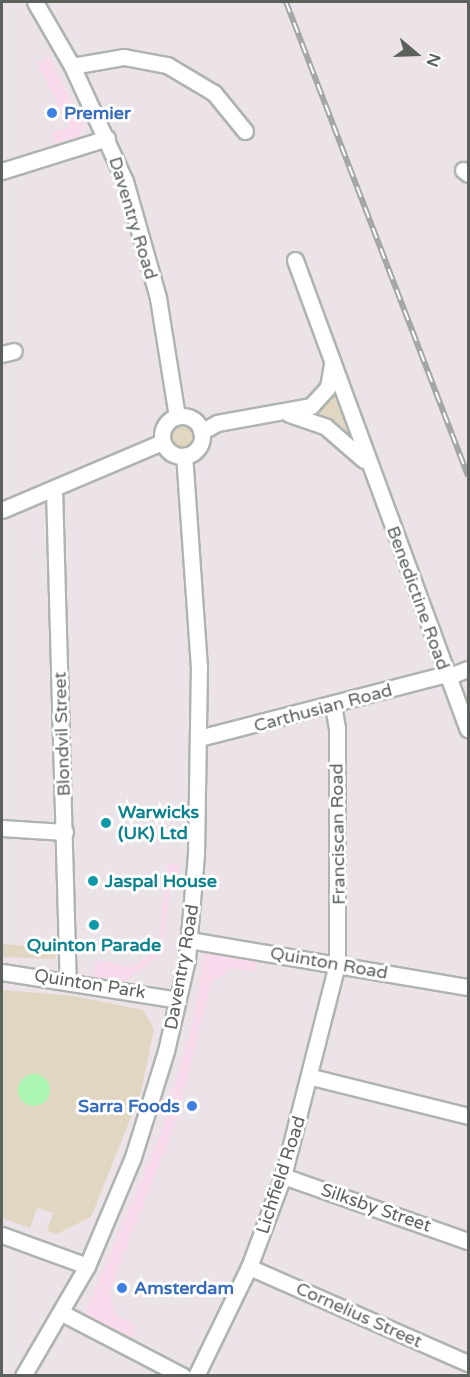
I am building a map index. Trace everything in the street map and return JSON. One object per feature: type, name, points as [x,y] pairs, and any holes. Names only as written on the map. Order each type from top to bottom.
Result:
[{"type":"street","name":"Daventry Road","points":[[35,2],[72,66],[107,138],[158,298],[177,416]]},
{"type":"street","points":[[72,66],[118,57],[167,65],[214,93],[245,131]]},
{"type":"street","points":[[2,171],[107,138]]},
{"type":"street","points":[[295,260],[331,358]]},
{"type":"street","name":"Benedictine Road","points":[[201,432],[217,423],[286,414],[322,395],[331,380],[331,358]]},
{"type":"street","name":"Benedictine Road","points":[[331,358],[368,466],[468,729]]},
{"type":"street","name":"Benedictine Road","points":[[286,414],[334,432],[368,466]]},
{"type":"street","points":[[177,416],[192,418],[201,432],[199,446],[184,456],[171,453],[162,442],[164,427],[177,416]]},
{"type":"street","points":[[2,510],[162,442]]},
{"type":"street","name":"Daventry Road","points":[[24,1376],[87,1266],[133,1157],[178,1000],[189,940],[199,738],[196,599],[184,456]]},
{"type":"street","name":"Blondvil Street","points":[[54,489],[68,978]]},
{"type":"street","name":"Carthusian Road","points":[[199,738],[468,669]]},
{"type":"street","name":"Franciscan Road","points":[[333,705],[339,929],[337,964]]},
{"type":"street","points":[[2,828],[65,832]]},
{"type":"street","name":"Quinton Road","points":[[189,940],[468,987]]},
{"type":"street","name":"Lichfield Road","points":[[196,1376],[249,1267],[283,1176],[312,1077],[337,964]]},
{"type":"street","name":"Quinton Park","points":[[2,972],[68,978],[178,1000]]},
{"type":"street","points":[[312,1077],[468,1116]]},
{"type":"street","name":"Silksby Street","points":[[283,1176],[468,1241]]},
{"type":"street","points":[[2,1235],[87,1266]]},
{"type":"street","name":"Cornelius Street","points":[[249,1267],[468,1363]]},
{"type":"street","points":[[62,1312],[183,1376]]},
{"type":"shaded area","points":[[49,56],[84,127],[79,136],[55,143],[52,133],[70,127],[37,63]]},
{"type":"shaded area","points":[[335,391],[353,437],[351,440],[311,413]]},
{"type":"shaded area","points":[[181,420],[192,424],[196,435],[192,446],[181,450],[170,446],[166,435],[170,424]]},
{"type":"shaded area","name":"Quinton Parade","points":[[168,864],[179,864],[179,878],[171,885],[161,954],[116,987],[91,982],[96,960],[132,967],[157,950]]},
{"type":"shaded area","points":[[53,937],[59,937],[55,959],[2,957],[2,944],[51,948]]},
{"type":"shaded area","points":[[207,942],[260,951],[255,972],[231,968],[211,983],[176,1122],[109,1293],[116,1315],[138,1326],[127,1346],[81,1322],[160,1136],[191,1030]]},
{"type":"shaded area","points":[[2,990],[74,996],[143,1010],[154,1029],[141,1092],[91,1217],[57,1234],[47,1231],[53,1213],[37,1208],[30,1228],[2,1218]]},
{"type":"shaded area","points":[[34,1074],[45,1079],[50,1090],[45,1101],[34,1106],[23,1101],[18,1090],[23,1079]]},
{"type":"railway","points":[[286,2],[468,476]]},
{"type":"place","name":"Premier","points":[[52,113]]},
{"type":"place","name":"Warwicks (UK) Ltd","points":[[106,823]]},
{"type":"place","name":"Jaspal House","points":[[93,881]]},
{"type":"place","name":"Quinton Parade","points":[[94,925]]},
{"type":"place","name":"Sarra Foods","points":[[192,1106]]},
{"type":"place","name":"Amsterdam","points":[[122,1288]]}]
